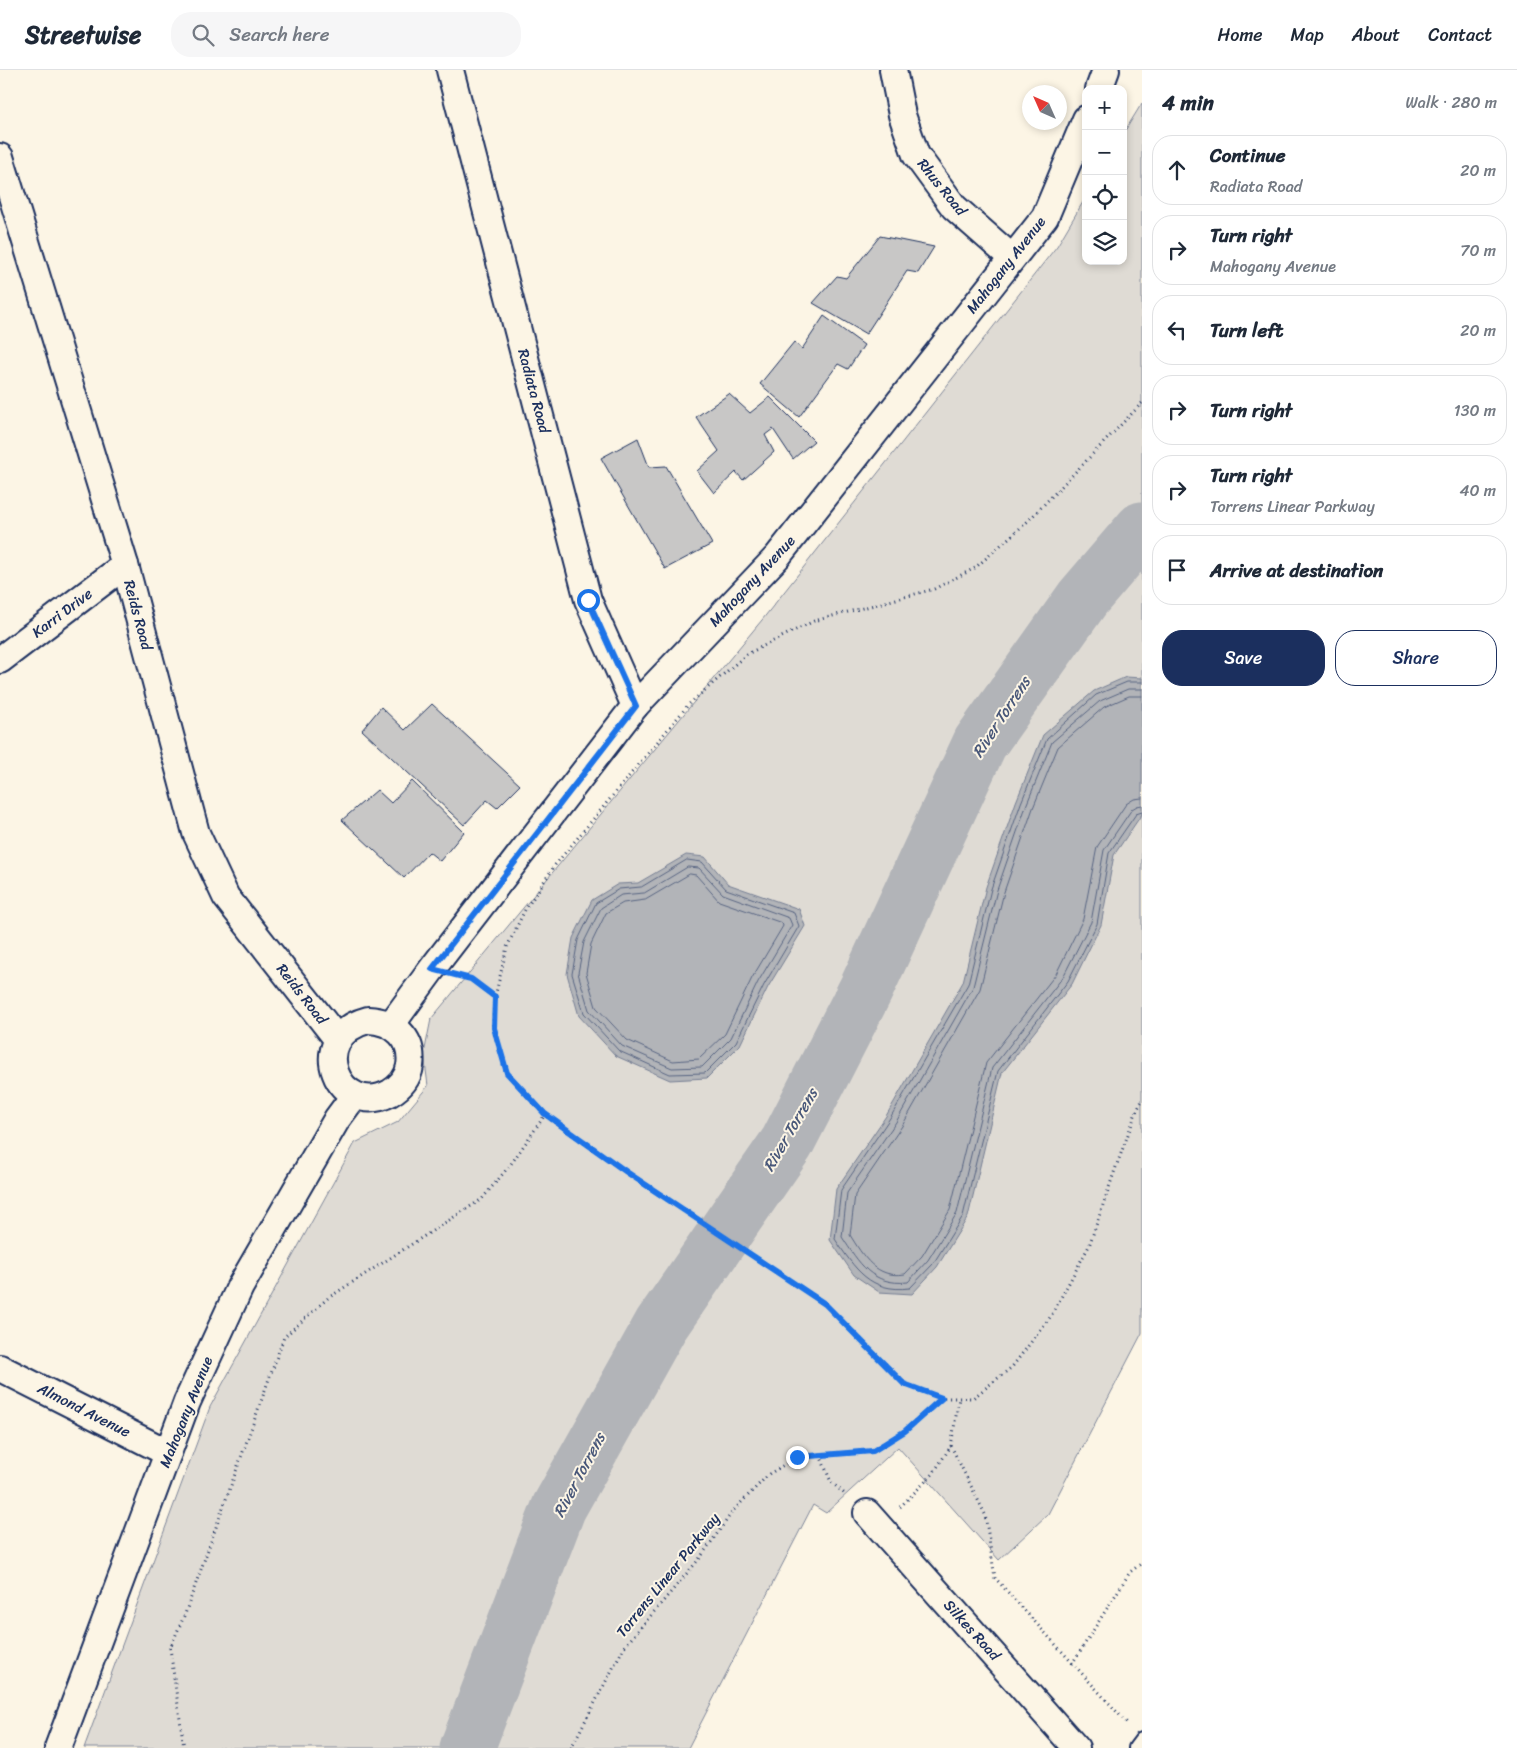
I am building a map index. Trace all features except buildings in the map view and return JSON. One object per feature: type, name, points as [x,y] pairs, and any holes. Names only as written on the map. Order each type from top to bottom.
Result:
[{"type":"street","name":"Radiata Road","points":[[450,70],[588,600],[636,706]]},
{"type":"street","name":"Rhus Road","points":[[893,70],[902,115],[916,155],[954,207],[1012,258]]},
{"type":"street","points":[[1100,85],[1106,70]]},
{"type":"street","name":"Mahogany Avenue","points":[[391,1025],[432,969],[636,706],[777,557],[1045,217],[1082,129]]},
{"type":"street","name":"Reids Road","points":[[0,157],[125,565],[196,833],[226,897],[338,1040]]},
{"type":"street","name":"Karri Drive","points":[[0,660],[125,565]]},
{"type":"street","points":[[380,1020],[391,1025],[401,1033],[411,1056],[410,1068],[405,1080],[386,1095],[373,1098],[354,1096],[341,1083],[336,1073],[333,1062],[334,1050],[338,1040],[345,1030],[356,1023],[380,1020]]},
{"type":"street","name":"Mahogany Avenue","points":[[58,1748],[187,1402],[240,1287],[337,1119],[354,1096]]},
{"type":"street","name":"Almond Avenue","points":[[0,1368],[168,1453]]},
{"type":"street","name":"Silkes Road","points":[[874,1520],[1076,1748]]},
{"type":"lane","points":[[1136,1748],[1142,1740]]},
{"type":"path","points":[[1142,403],[1028,521],[975,568],[934,589],[814,621],[747,654],[689,704],[555,866],[525,910],[507,947],[495,997],[494,1028],[507,1073],[545,1114],[628,1173],[825,1304],[904,1384],[942,1398],[973,1398],[1012,1367],[1051,1316],[1089,1246],[1116,1167],[1142,1101]]},
{"type":"path","points":[[432,969],[471,979],[495,997]]},
{"type":"path","points":[[184,1748],[170,1648],[185,1614],[284,1337],[328,1298],[482,1199],[511,1164],[545,1114]]},
{"type":"path","name":"Torrens Linear Parkway","points":[[571,1748],[624,1647],[700,1558],[733,1511],[769,1474],[797,1457],[873,1451],[905,1431],[942,1398]]},
{"type":"path","points":[[820,1455],[831,1482],[874,1520],[932,1475],[950,1446],[959,1398]]},
{"type":"path","points":[[950,1446],[985,1514],[995,1578],[1129,1726]]},
{"type":"path","points":[[1072,1664],[1130,1572],[1142,1563]]},
{"type":"shaded area","points":[[1142,103],[1142,1333],[1048,1514],[999,1560],[898,1447],[826,1513],[813,1505],[688,1748],[84,1748],[210,1407],[355,1143],[398,1122],[428,1086],[424,1054],[431,1019],[762,620],[1057,246],[1082,204],[1082,265],[1127,265],[1127,127]]},
{"type":"water","points":[[1126,677],[1142,678],[1142,814],[1114,855],[1101,925],[1072,984],[1002,1073],[968,1217],[937,1267],[912,1294],[879,1292],[854,1275],[830,1240],[836,1189],[886,1116],[963,982],[986,887],[1016,802],[1043,735],[1094,691]]},
{"type":"water","points":[[686,855],[705,857],[728,884],[799,909],[805,926],[768,987],[740,1045],[707,1078],[670,1080],[616,1056],[579,1016],[567,974],[573,938],[592,900],[618,884],[638,883]]},
{"type":"waterway","name":"River Torrens","points":[[467,1748],[559,1507],[661,1325],[787,1143],[866,989],[980,743],[1083,598],[1142,529]]},
{"type":"route","points":[[588,600],[636,706],[432,969],[471,979],[495,997],[494,1028],[507,1073],[545,1114],[628,1173],[825,1304],[904,1384],[942,1398],[905,1431],[873,1451],[797,1457]]}]
